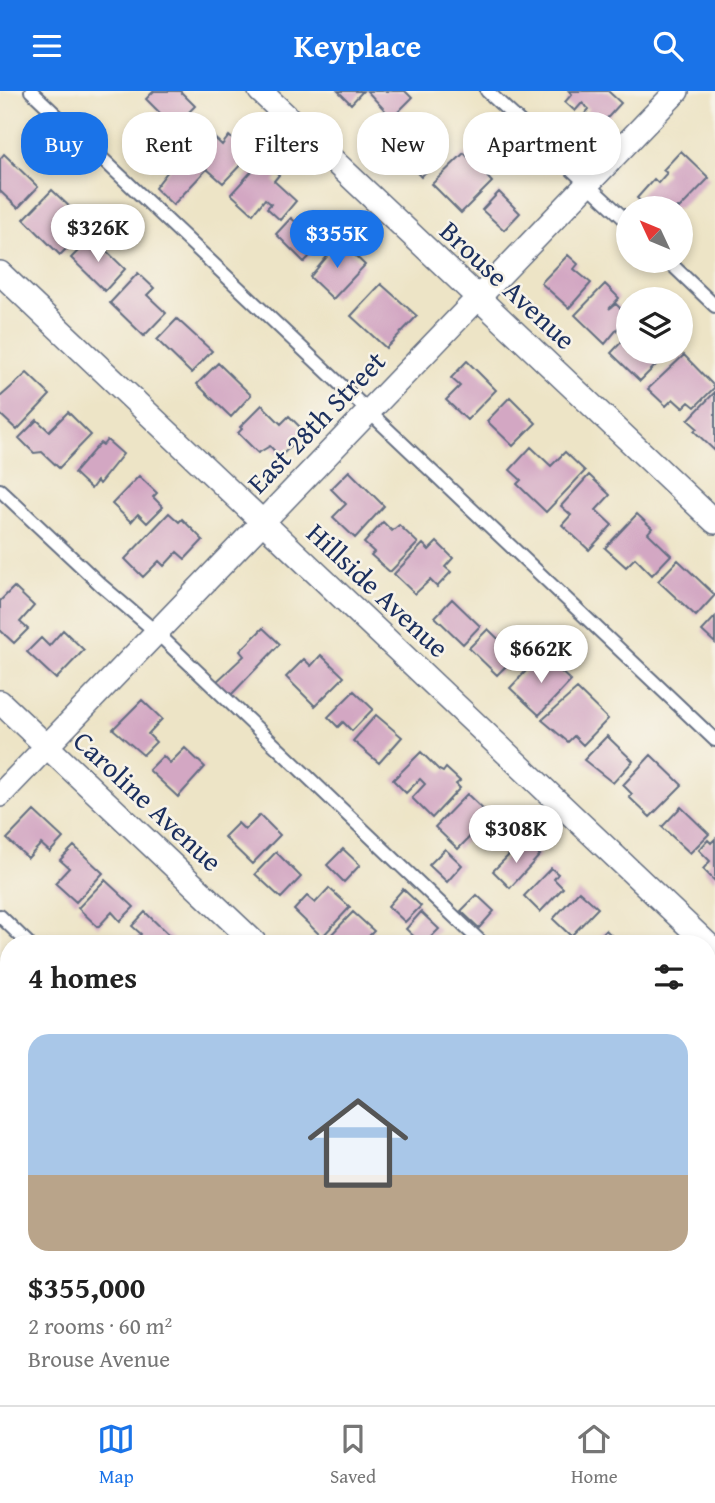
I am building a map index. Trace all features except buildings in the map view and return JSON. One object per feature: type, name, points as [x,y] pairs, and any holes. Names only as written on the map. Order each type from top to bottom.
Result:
[{"type":"street","name":"Brouse Avenue","points":[[260,91],[715,521]]},
{"type":"street","name":"East 28th Street","points":[[0,796],[677,91]]},
{"type":"street","name":"Hillside Avenue","points":[[0,273],[697,935]]},
{"type":"street","name":"Caroline Avenue","points":[[0,702],[247,935]]},
{"type":"lane","points":[[31,91],[370,409],[715,740]]},
{"type":"lane","points":[[487,91],[616,210]]},
{"type":"lane","points":[[681,273],[715,306]]},
{"type":"lane","points":[[0,490],[101,585],[156,632],[474,935]]},
{"type":"lane","points":[[0,916],[20,935]]}]
